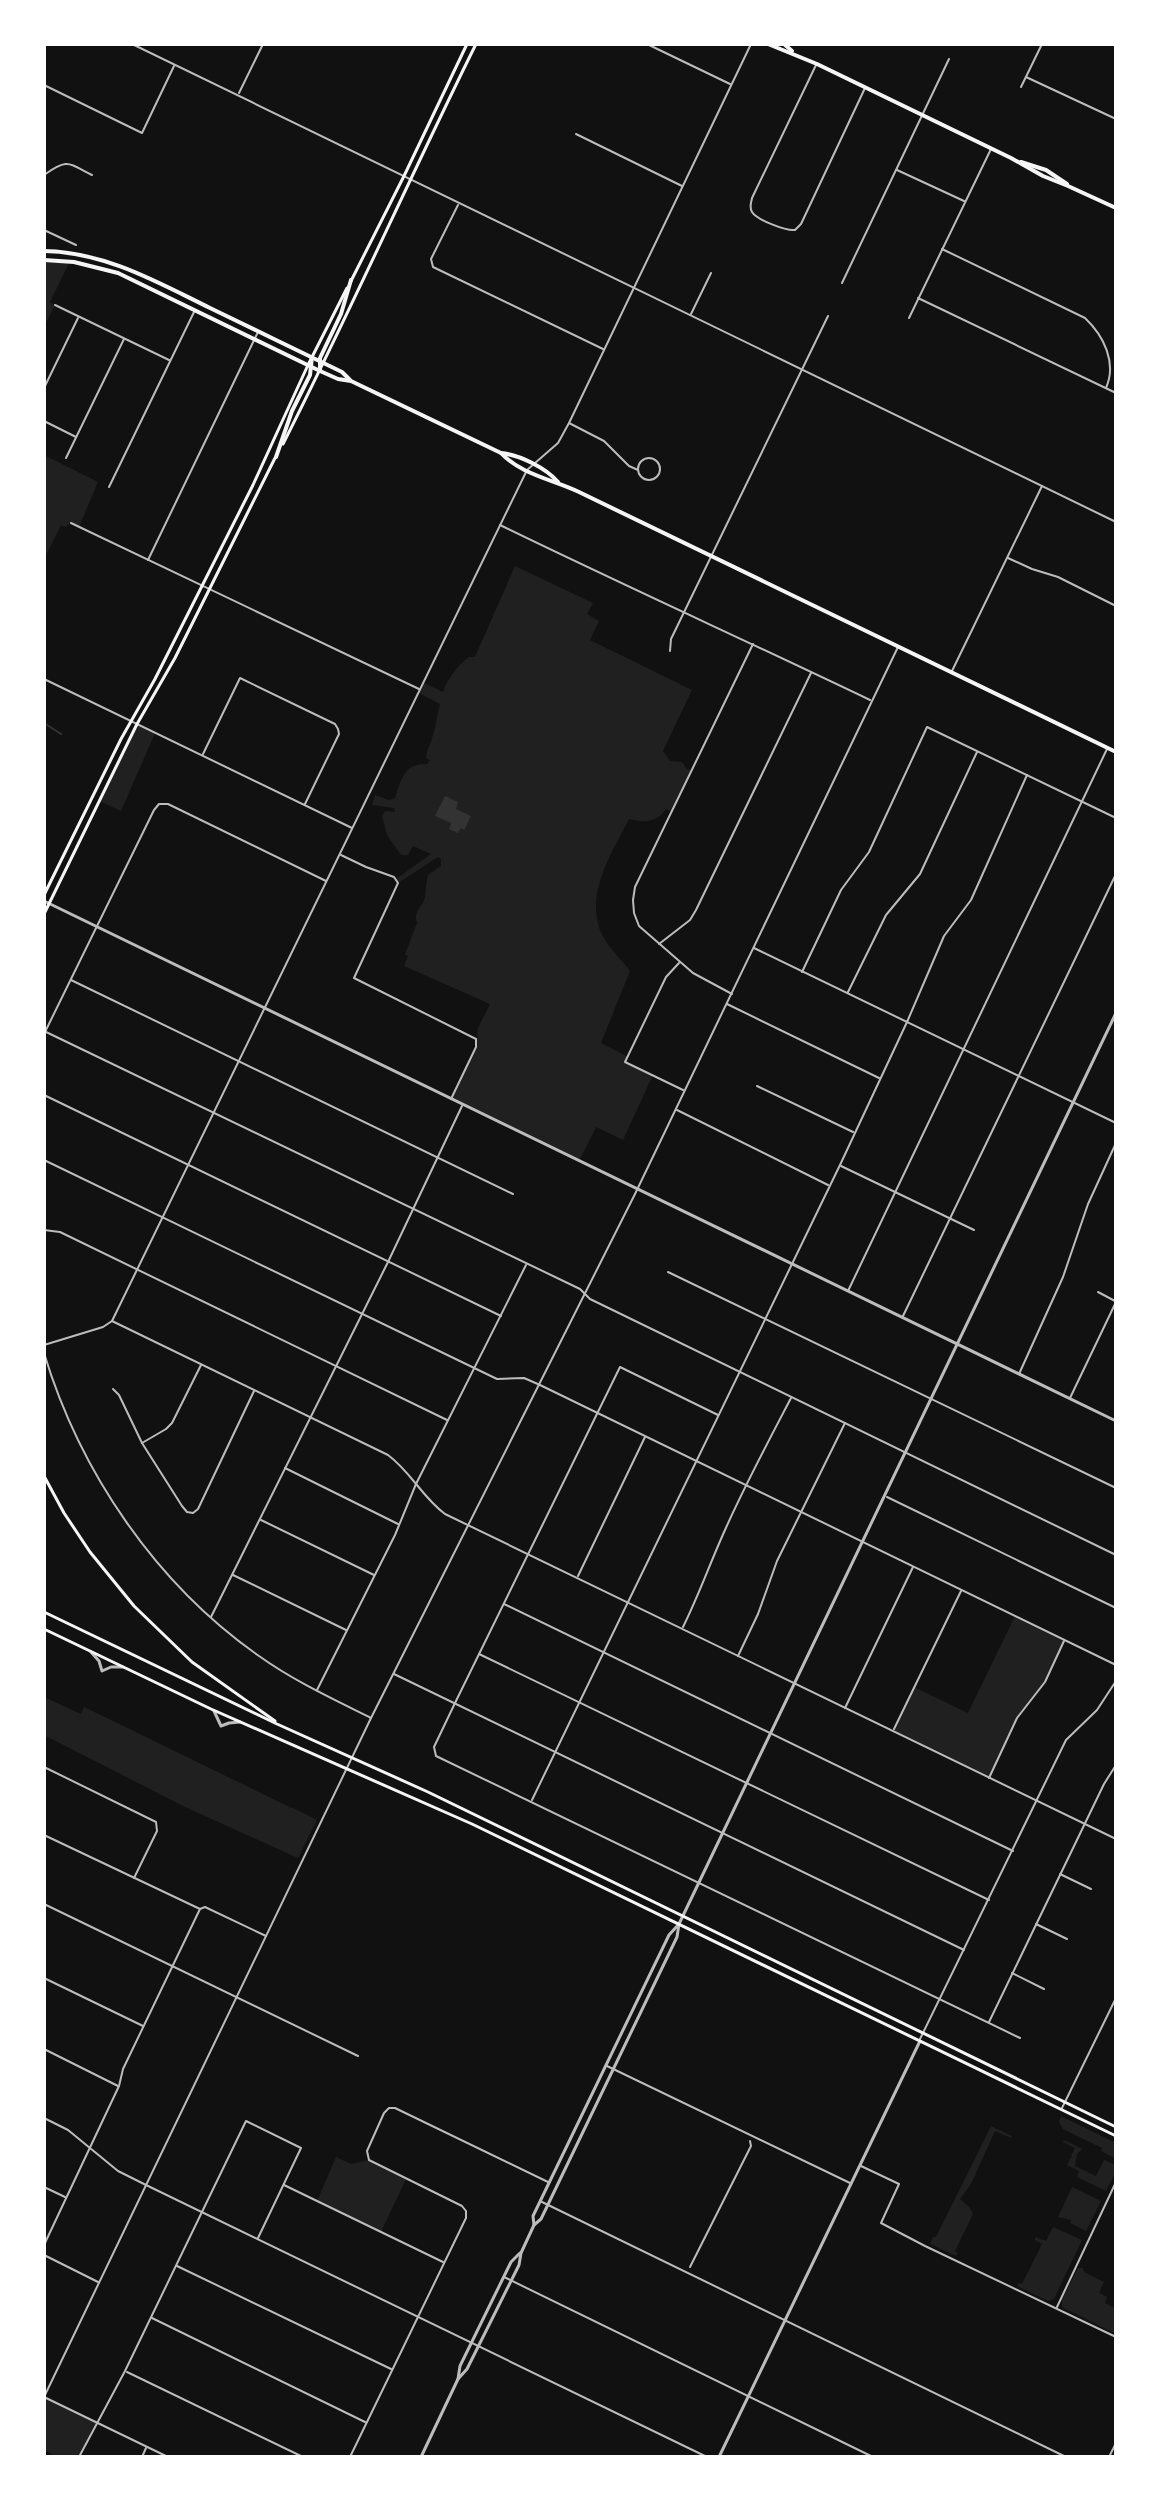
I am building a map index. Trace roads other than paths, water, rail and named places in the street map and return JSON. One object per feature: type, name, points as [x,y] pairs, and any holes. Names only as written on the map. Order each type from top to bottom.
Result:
[{"type":"main road","points":[[276,457],[312,357],[467,44]]},
{"type":"main road","points":[[322,362],[476,44]]},
{"type":"main road","points":[[768,44],[794,53],[992,148],[1033,172],[1116,208]]},
{"type":"main road","points":[[784,44],[794,53]]},
{"type":"main road","points":[[44,251],[73,254],[118,265],[312,357],[342,372],[351,381]]},
{"type":"main road","points":[[44,260],[74,262],[118,273],[320,371],[351,381],[501,453],[512,454],[551,474],[558,482]]},
{"type":"main road","points":[[44,914],[137,724],[175,658],[320,371],[351,280]]},
{"type":"main road","points":[[44,898],[310,366]]},
{"type":"main road","points":[[501,453],[508,461],[548,481],[558,482],[1116,752]]},
{"type":"main road","points":[[44,1476],[85,1545],[134,1606],[192,1662],[277,1724]]},
{"type":"main road","points":[[45,1613],[684,1915],[1116,2127]]},
{"type":"main road","points":[[44,1629],[211,1709],[468,1822],[1116,2136]]},
{"type":"street","points":[[132,44],[1116,522]]},
{"type":"street","points":[[238,95],[263,44]]},
{"type":"street","points":[[647,44],[731,85]]},
{"type":"street","points":[[44,1345],[103,1327],[112,1321],[527,470],[558,443],[569,423],[751,44]]},
{"type":"street","points":[[1021,87],[1042,44]]},
{"type":"street","points":[[1111,44],[1116,46]]},
{"type":"street","points":[[842,283],[949,59]]},
{"type":"street","points":[[817,64],[750,207],[753,214],[786,231],[795,230],[801,224],[865,87]]},
{"type":"street","points":[[44,85],[142,133],[175,65]]},
{"type":"street","points":[[1026,77],[1116,119]]},
{"type":"street","points":[[576,134],[683,186]]},
{"type":"street","points":[[909,318],[992,148]]},
{"type":"street","points":[[44,175],[65,163],[92,175]]},
{"type":"street","points":[[897,170],[965,202]]},
{"type":"street","points":[[459,203],[431,262],[434,268],[604,349]]},
{"type":"street","points":[[44,230],[76,245]]},
{"type":"street","points":[[942,249],[1085,318],[1092,324],[1109,354],[1112,368],[1106,388]]},
{"type":"street","points":[[690,315],[711,273]]},
{"type":"street","points":[[918,298],[1116,393]]},
{"type":"street","points":[[55,305],[170,361]]},
{"type":"street","points":[[109,487],[196,309]]},
{"type":"street","points":[[44,388],[79,316]]},
{"type":"street","points":[[670,651],[671,639],[828,316]]},
{"type":"street","points":[[148,560],[258,331]]},
{"type":"street","points":[[66,458],[124,339]]},
{"type":"street","points":[[44,421],[77,437]]},
{"type":"street","points":[[569,423],[604,441],[641,476],[650,480],[658,475],[660,468],[654,460],[646,459],[637,470]]},
{"type":"street","points":[[952,672],[1042,486]]},
{"type":"street","points":[[71,523],[420,690]]},
{"type":"street","points":[[500,525],[872,701]]},
{"type":"street","points":[[1007,557],[1058,577],[1116,606]]},
{"type":"street","points":[[732,994],[705,981],[639,926],[633,900],[635,887],[753,644]]},
{"type":"street","points":[[168,2457],[44,2397],[371,1718],[585,1295],[898,646]]},
{"type":"street","points":[[659,944],[690,920],[696,910],[812,672]]},
{"type":"street","points":[[203,755],[240,678],[335,724],[339,734],[305,805]]},
{"type":"street","points":[[44,679],[353,828]]},
{"type":"street","points":[[802,972],[841,890],[869,852],[927,727],[1116,818]]},
{"type":"street","points":[[848,1291],[1107,748]]},
{"type":"street","points":[[848,993],[886,915],[920,874],[978,751]]},
{"type":"street","points":[[531,1802],[830,1186],[944,936],[971,900],[1027,775]]},
{"type":"street","points":[[327,881],[168,804],[159,804],[44,1032],[580,1289],[585,1295],[1116,1555]]},
{"type":"street","points":[[340,855],[394,877],[398,883],[354,978],[468,1032],[476,1039],[476,1047],[451,1099]]},
{"type":"street","points":[[902,1318],[1116,874]]},
{"type":"street","points":[[44,898],[98,928],[1116,1421]]},
{"type":"street","points":[[754,948],[1116,1123]]},
{"type":"street","points":[[680,962],[666,977],[625,1062],[685,1091]]},
{"type":"street","points":[[71,980],[513,1194]]},
{"type":"street","points":[[727,1004],[880,1078]]},
{"type":"street","points":[[534,2225],[533,2216],[669,1935],[684,1915],[772,1734],[1116,1013]]},
{"type":"street","points":[[757,1086],[854,1133]]},
{"type":"street","points":[[44,1095],[501,1316]]},
{"type":"street","points":[[211,1617],[463,1105]]},
{"type":"street","points":[[676,1109],[830,1186]]},
{"type":"street","points":[[1019,1374],[1063,1277],[1088,1204],[1116,1143]]},
{"type":"street","points":[[44,1160],[474,1369],[497,1379],[524,1378],[540,1385],[1116,1665]]},
{"type":"street","points":[[840,1165],[974,1230]]},
{"type":"street","points":[[44,1230],[60,1232],[448,1420]]},
{"type":"street","points":[[317,1691],[416,1484],[527,1264]]},
{"type":"street","points":[[668,1272],[1116,1488]]},
{"type":"street","points":[[1069,1399],[1116,1301],[1098,1292]]},
{"type":"street","points":[[112,1321],[388,1455],[402,1465],[431,1504],[445,1514],[1116,1839]]},
{"type":"street","points":[[44,1353],[68,1419],[105,1490],[158,1562],[211,1617],[259,1656],[317,1691],[371,1718]]},
{"type":"street","points":[[142,1443],[172,1423],[201,1364]]},
{"type":"street","points":[[718,1415],[620,1367],[455,1703],[434,1752],[436,1756],[1020,2038]]},
{"type":"street","points":[[113,1389],[119,1395],[142,1443],[182,1506],[193,1513],[198,1509],[255,1390]]},
{"type":"street","points":[[682,1629],[746,1485],[792,1397]]},
{"type":"street","points":[[738,1656],[758,1614],[777,1561],[846,1422]]},
{"type":"street","points":[[577,1578],[645,1436]]},
{"type":"street","points":[[284,1468],[399,1524]]},
{"type":"street","points":[[885,1496],[1116,1608]]},
{"type":"street","points":[[259,1519],[375,1575]]},
{"type":"street","points":[[845,1708],[913,1566]]},
{"type":"street","points":[[233,1575],[347,1630]]},
{"type":"street","points":[[893,1731],[961,1590]]},
{"type":"street","points":[[504,1604],[1013,1851]]},
{"type":"street","points":[[989,1778],[1017,1718],[1045,1682],[1065,1640]]},
{"type":"street","points":[[91,1651],[102,1671],[112,1667],[127,1668]]},
{"type":"street","points":[[479,1654],[989,1900]]},
{"type":"street","points":[[394,1674],[964,1950]]},
{"type":"street","points":[[719,2457],[1066,1740],[1097,1710],[1116,1681]]},
{"type":"street","points":[[211,1709],[221,1726],[243,1723]]},
{"type":"street","points":[[988,2023],[1084,1824],[1116,1765]]},
{"type":"street","points":[[44,1767],[158,1825],[134,1879]]},
{"type":"street","points":[[44,1835],[134,1879],[200,1909],[205,1907],[266,1936]]},
{"type":"street","points":[[1060,1874],[1091,1889]]},
{"type":"street","points":[[44,1904],[358,2056]]},
{"type":"street","points":[[44,2245],[119,2086],[123,2069],[200,1909]]},
{"type":"street","points":[[421,2457],[458,2379],[467,2369],[519,2265],[534,2225],[548,2205],[677,1935],[679,1924]]},
{"type":"street","points":[[1036,1924],[1067,1939]]},
{"type":"street","points":[[1012,1973],[1044,1989]]},
{"type":"street","points":[[44,1978],[144,2026]]},
{"type":"street","points":[[1062,2110],[1116,1998]]},
{"type":"street","points":[[44,2049],[119,2086]]},
{"type":"street","points":[[606,2066],[851,2184]]},
{"type":"street","points":[[350,2457],[466,2218],[462,2206],[371,2161],[367,2156],[376,2130],[389,2108],[395,2108],[549,2183]]},
{"type":"street","points":[[44,2118],[68,2130],[118,2171],[707,2457]]},
{"type":"street","points":[[79,2457],[125,2371],[246,2121],[301,2148],[257,2239]]},
{"type":"street","points":[[690,2267],[751,2146],[750,2141]]},
{"type":"street","points":[[860,2165],[899,2184],[881,2223],[1116,2337]]},
{"type":"street","points":[[1056,2308],[1116,2182]]},
{"type":"street","points":[[284,2185],[444,2263]]},
{"type":"street","points":[[44,2187],[66,2198]]},
{"type":"street","points":[[541,2201],[1066,2457]]},
{"type":"street","points":[[458,2379],[460,2366],[511,2262],[521,2253]]},
{"type":"street","points":[[44,2255],[99,2282]]},
{"type":"street","points":[[176,2265],[392,2370]]},
{"type":"street","points":[[504,2276],[873,2457]]},
{"type":"street","points":[[150,2318],[367,2423]]},
{"type":"street","points":[[125,2371],[303,2457]]},
{"type":"street","points":[[1109,2457],[1116,2443]]},
{"type":"street","points":[[142,2457],[147,2447]]},
{"type":"waterway","points":[[44,723],[61,734]]}]
